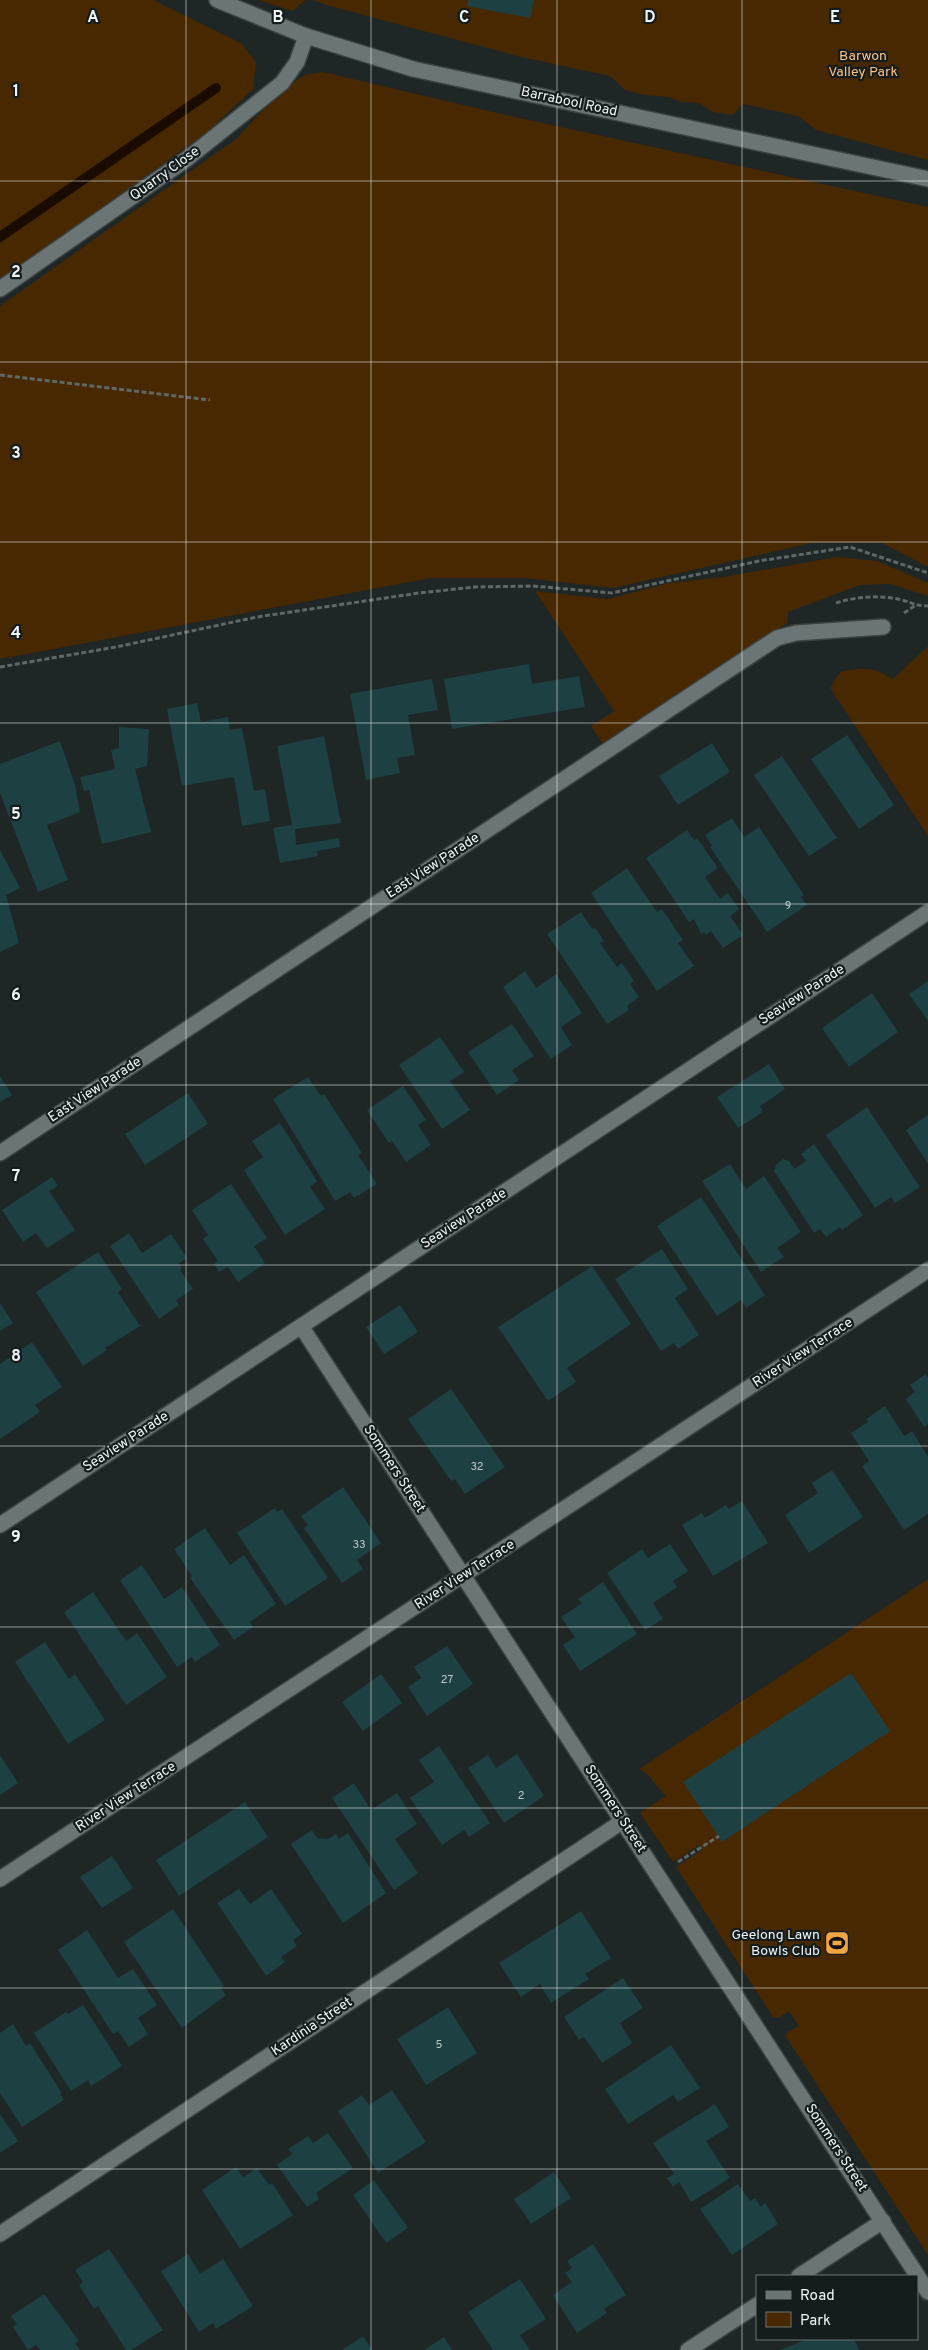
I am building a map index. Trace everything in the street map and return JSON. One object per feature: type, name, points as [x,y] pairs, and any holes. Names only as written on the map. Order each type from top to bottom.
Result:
[{"type":"street","name":"Barrabool Road","points":[[217,0],[306,36],[413,69],[928,179]]},
{"type":"street","name":"Quarry Close","points":[[0,289],[188,158],[282,84],[297,62],[306,36]]},
{"type":"street","name":"East View Parade","points":[[0,1152],[777,638],[796,633],[882,627]]},
{"type":"street","name":"Seaview Parade","points":[[0,1525],[928,912]]},
{"type":"street","name":"River View Terrace","points":[[0,1879],[928,1270]]},
{"type":"street","name":"Sommers Street","points":[[301,1326],[917,2275]]},
{"type":"street","name":"Kardinia Street","points":[[0,2234],[623,1821]]},
{"type":"street","points":[[801,2275],[883,2221]]},
{"type":"street","name":"Sommers Street","points":[[918,2276],[928,2292]]},
{"type":"street","points":[[688,2350],[756,2305]]},
{"type":"path","points":[[0,375],[210,400]]},
{"type":"path","points":[[0,667],[125,645],[258,617],[419,594],[475,587],[523,586],[612,593],[759,561],[850,547],[928,573]]},
{"type":"path","points":[[658,1875],[718,1836]]},
{"type":"green space","points":[[0,0],[153,0],[241,43],[256,62],[253,89],[206,133],[0,280]]},
{"type":"green space","points":[[258,0],[305,0],[293,11]]},
{"type":"green space","name":"Barwon Valley Park","points":[[314,0],[928,0],[928,160],[816,130],[798,116],[743,104],[733,115],[713,112],[699,103],[682,102],[668,97],[644,95],[625,90],[610,76],[521,57],[326,5]]},
{"type":"green space","points":[[323,72],[497,113],[928,207],[928,567],[882,543],[811,543],[613,588],[525,578],[431,578],[0,659],[0,306],[236,139],[279,93],[304,75]]},
{"type":"green space","points":[[837,557],[877,561],[928,583],[928,596],[890,584],[860,585],[788,612],[787,623],[603,744],[591,726],[614,711],[535,591],[608,599],[669,583],[723,577]]},
{"type":"green space","points":[[928,646],[928,836],[830,688],[840,672],[855,669],[873,670],[893,679]]},
{"type":"green space","name":"Geelong Lawn Bowls Club","points":[[928,1579],[928,2255],[786,2037],[787,2032],[799,2026],[789,2011],[778,2018],[773,2017],[676,1867],[702,1850],[699,1845],[673,1862],[640,1813],[666,1796],[647,1774],[639,1769]]},
{"type":"building","points":[[468,0],[534,0],[530,18],[467,6]]},
{"type":"building","points":[[529,664],[532,684],[579,676],[585,707],[452,729],[444,679]]},
{"type":"building","points":[[432,679],[438,710],[408,715],[415,755],[397,758],[400,773],[366,780],[350,694]]},
{"type":"building","points":[[197,703],[201,722],[228,717],[230,730],[242,728],[254,791],[265,789],[270,821],[242,826],[234,777],[182,786],[167,709]]},
{"type":"building","points":[[119,727],[149,729],[147,766],[135,769],[151,832],[102,844],[89,790],[84,791],[80,777],[115,769],[111,750],[119,748]]},
{"type":"building","points":[[847,735],[894,805],[859,829],[811,759]]},
{"type":"building","points":[[324,736],[341,823],[295,829],[296,845],[339,838],[340,847],[317,851],[318,856],[280,863],[273,828],[292,825],[277,746]]},
{"type":"building","points":[[60,741],[75,785],[80,812],[47,825],[68,880],[38,892],[0,793],[0,764]]},
{"type":"building","points":[[712,743],[730,772],[678,805],[659,776]]},
{"type":"building","points":[[782,756],[837,838],[809,856],[754,775]]},
{"type":"building","points":[[732,818],[744,837],[759,827],[804,895],[801,897],[807,905],[767,932],[710,847],[712,846],[705,835]]},
{"type":"building","points":[[687,830],[694,840],[697,838],[718,868],[705,877],[720,899],[728,893],[739,909],[730,916],[743,935],[723,948],[711,931],[706,935],[704,932],[701,934],[694,919],[689,922],[646,858]]},
{"type":"building","points":[[0,850],[20,888],[6,895],[19,943],[0,952]]},
{"type":"building","points":[[627,868],[657,912],[662,909],[683,940],[678,943],[694,966],[657,991],[591,893]]},
{"type":"building","points":[[581,912],[592,929],[595,928],[604,941],[600,943],[617,967],[622,963],[634,981],[630,984],[639,997],[627,1006],[629,1010],[607,1024],[547,934]]},
{"type":"building","points":[[525,971],[536,988],[556,974],[582,1013],[561,1027],[572,1045],[551,1059],[503,987]]},
{"type":"building","points":[[928,981],[928,1021],[909,994]]},
{"type":"building","points":[[872,993],[898,1032],[849,1067],[822,1028]]},
{"type":"building","points":[[512,1024],[534,1056],[512,1070],[519,1080],[497,1095],[468,1052]]},
{"type":"building","points":[[440,1037],[464,1072],[450,1081],[470,1110],[442,1129],[399,1065]]},
{"type":"building","points":[[769,1064],[785,1089],[760,1106],[763,1112],[738,1128],[717,1097]]},
{"type":"building","points":[[0,1076],[12,1095],[0,1102]]},
{"type":"building","points":[[308,1077],[321,1096],[324,1094],[362,1153],[358,1155],[377,1184],[354,1198],[350,1192],[335,1201],[273,1099]]},
{"type":"building","points":[[403,1086],[426,1120],[418,1125],[431,1145],[406,1162],[392,1141],[389,1143],[367,1110]]},
{"type":"building","points":[[188,1093],[208,1124],[145,1165],[125,1134]]},
{"type":"building","points":[[867,1107],[920,1187],[895,1203],[891,1197],[875,1208],[826,1135]]},
{"type":"building","points":[[928,1115],[928,1164],[906,1130]]},
{"type":"building","points":[[280,1123],[317,1181],[310,1187],[325,1209],[285,1235],[244,1170],[263,1157],[252,1141]]},
{"type":"building","points":[[814,1144],[863,1215],[842,1230],[840,1227],[826,1237],[820,1229],[814,1233],[774,1171],[776,1165],[783,1159],[789,1161],[794,1169],[806,1161],[801,1154]]},
{"type":"building","points":[[730,1164],[746,1189],[764,1176],[801,1232],[777,1248],[784,1257],[761,1272],[702,1181]]},
{"type":"building","points":[[52,1177],[58,1186],[49,1191],[75,1230],[47,1248],[36,1233],[23,1242],[2,1210]]},
{"type":"building","points":[[231,1184],[267,1238],[254,1246],[265,1263],[238,1282],[228,1267],[219,1272],[214,1263],[218,1261],[203,1239],[208,1235],[192,1210]]},
{"type":"building","points":[[701,1197],[765,1295],[746,1308],[741,1300],[717,1316],[657,1226]]},
{"type":"building","points":[[129,1233],[142,1253],[171,1234],[187,1258],[179,1263],[182,1269],[180,1270],[193,1289],[176,1300],[179,1305],[159,1319],[110,1246]]},
{"type":"building","points":[[662,1249],[688,1289],[675,1298],[699,1335],[678,1349],[674,1343],[661,1351],[615,1279]]},
{"type":"building","points":[[98,1252],[122,1289],[118,1292],[140,1326],[105,1348],[107,1350],[83,1366],[36,1292]]},
{"type":"building","points":[[592,1266],[631,1324],[567,1368],[576,1382],[548,1401],[498,1327]]},
{"type":"building","points":[[0,1303],[13,1323],[0,1331]]},
{"type":"building","points":[[400,1305],[418,1332],[384,1354],[366,1327]]},
{"type":"building","points":[[32,1342],[62,1387],[35,1405],[40,1412],[0,1439],[0,1364]]},
{"type":"building","points":[[926,1374],[928,1378],[928,1424],[924,1427],[906,1399],[915,1392],[910,1385]]},
{"type":"building","points":[[451,1389],[505,1467],[465,1494],[455,1479],[451,1481],[408,1419]]},
{"type":"building","points":[[885,1406],[904,1436],[912,1431],[928,1457],[928,1514],[904,1530],[862,1466],[869,1461],[851,1433],[868,1422],[866,1419]]},
{"type":"building","points":[[832,1470],[863,1517],[809,1553],[785,1515],[818,1493],[812,1483]]},
{"type":"building","points":[[343,1487],[381,1543],[357,1560],[363,1569],[342,1583],[304,1528],[308,1525],[301,1516]]},
{"type":"building","points":[[742,1501],[768,1543],[713,1576],[682,1525],[702,1513],[705,1518],[726,1505],[729,1509]]},
{"type":"building","points":[[275,1508],[277,1512],[282,1509],[328,1578],[285,1606],[237,1533]]},
{"type":"building","points":[[205,1528],[230,1565],[244,1555],[276,1604],[250,1622],[253,1627],[234,1640],[190,1578],[192,1576],[174,1549]]},
{"type":"building","points":[[670,1544],[688,1571],[673,1581],[677,1587],[653,1603],[663,1619],[645,1630],[607,1573],[642,1549],[648,1558]]},
{"type":"building","points":[[142,1565],[164,1599],[182,1587],[220,1645],[195,1662],[192,1657],[177,1667],[120,1580]]},
{"type":"building","points":[[603,1582],[637,1634],[580,1671],[563,1645],[575,1637],[561,1617],[582,1603],[578,1599]]},
{"type":"building","points":[[93,1592],[126,1641],[137,1633],[167,1677],[126,1705],[64,1612]]},
{"type":"building","points":[[45,1642],[69,1679],[75,1674],[105,1720],[68,1744],[15,1662]]},
{"type":"building","points":[[447,1646],[473,1684],[427,1716],[408,1687],[421,1678],[414,1667]]},
{"type":"building","points":[[851,1673],[890,1731],[722,1842],[683,1782]]},
{"type":"building","points":[[381,1674],[402,1703],[363,1731],[342,1702]]},
{"type":"building","points":[[439,1746],[490,1823],[469,1837],[464,1830],[442,1845],[410,1798],[434,1782],[419,1760]]},
{"type":"building","points":[[517,1754],[544,1796],[504,1823],[468,1768],[488,1755],[496,1768]]},
{"type":"building","points":[[0,1755],[18,1783],[0,1795]]},
{"type":"building","points":[[354,1783],[371,1810],[397,1793],[417,1824],[395,1839],[418,1873],[394,1890],[332,1798]]},
{"type":"building","points":[[245,1802],[268,1837],[179,1896],[156,1860]]},
{"type":"building","points":[[312,1830],[317,1838],[328,1839],[336,1834],[339,1839],[348,1833],[386,1893],[343,1923],[291,1844]]},
{"type":"building","points":[[112,1856],[133,1888],[102,1908],[80,1877]]},
{"type":"building","points":[[239,1889],[250,1904],[271,1889],[302,1934],[293,1940],[297,1946],[281,1957],[285,1962],[266,1976],[217,1903]]},
{"type":"building","points":[[173,1909],[224,1986],[221,1988],[226,1995],[182,2028],[124,1942]]},
{"type":"building","points":[[581,1911],[611,1958],[585,1974],[589,1979],[551,2003],[540,1984],[521,1997],[499,1963]]},
{"type":"building","points":[[87,1930],[118,1978],[133,1969],[157,2005],[138,2018],[148,2034],[129,2047],[118,2031],[113,2034],[58,1950]]},
{"type":"building","points":[[623,1978],[643,2008],[620,2023],[632,2043],[602,2063],[584,2037],[579,2040],[564,2017]]},
{"type":"building","points":[[83,2005],[122,2066],[91,2086],[88,2080],[71,2091],[34,2033],[66,2012],[68,2014]]},
{"type":"building","points":[[448,2007],[477,2053],[426,2085],[397,2039]]},
{"type":"building","points":[[13,2024],[26,2046],[30,2043],[62,2093],[60,2094],[64,2100],[22,2127],[0,2093],[0,2033]]},
{"type":"building","points":[[671,2045],[700,2088],[678,2102],[673,2095],[628,2124],[605,2089]]},
{"type":"building","points":[[392,2090],[426,2142],[378,2173],[338,2111],[362,2095],[369,2105]]},
{"type":"building","points":[[715,2104],[729,2127],[706,2141],[730,2178],[691,2202],[679,2182],[673,2187],[667,2178],[674,2174],[653,2143]]},
{"type":"building","points":[[0,2114],[18,2141],[0,2153]]},
{"type":"building","points":[[328,2133],[353,2168],[316,2193],[319,2199],[307,2207],[277,2165],[292,2154],[288,2149],[308,2136],[313,2143]]},
{"type":"building","points":[[236,2167],[243,2177],[257,2168],[269,2185],[272,2183],[293,2215],[240,2249],[202,2190]]},
{"type":"building","points":[[554,2172],[571,2198],[531,2224],[514,2199]]},
{"type":"building","points":[[374,2180],[408,2228],[386,2243],[353,2195]]},
{"type":"building","points":[[738,2184],[750,2201],[755,2198],[761,2207],[765,2203],[778,2224],[732,2255],[700,2209]]},
{"type":"building","points":[[593,2244],[626,2295],[604,2309],[607,2313],[577,2333],[553,2295],[572,2282],[565,2273],[572,2268],[567,2261]]},
{"type":"building","points":[[109,2249],[163,2330],[131,2350],[126,2350],[98,2306],[94,2309],[79,2285],[83,2282],[75,2270]]},
{"type":"building","points":[[188,2254],[200,2274],[223,2259],[253,2306],[216,2329],[213,2323],[199,2332],[161,2271]]},
{"type":"building","points":[[520,2279],[546,2319],[520,2335],[530,2350],[493,2350],[468,2312]]},
{"type":"building","points":[[44,2294],[79,2341],[75,2343],[80,2350],[40,2350],[36,2345],[28,2350],[13,2327],[17,2324],[11,2316]]},
{"type":"building","points":[[363,2336],[372,2350],[342,2350]]},
{"type":"building","points":[[444,2337],[452,2350],[424,2350]]},
{"type":"building","points":[[805,2340],[854,2340],[859,2350],[780,2350]]},
{"type":"waterway","points":[[0,237],[216,88]]},
{"type":"place","name":"Geelong Lawn Bowls Club","points":[[837,1943]]}]
